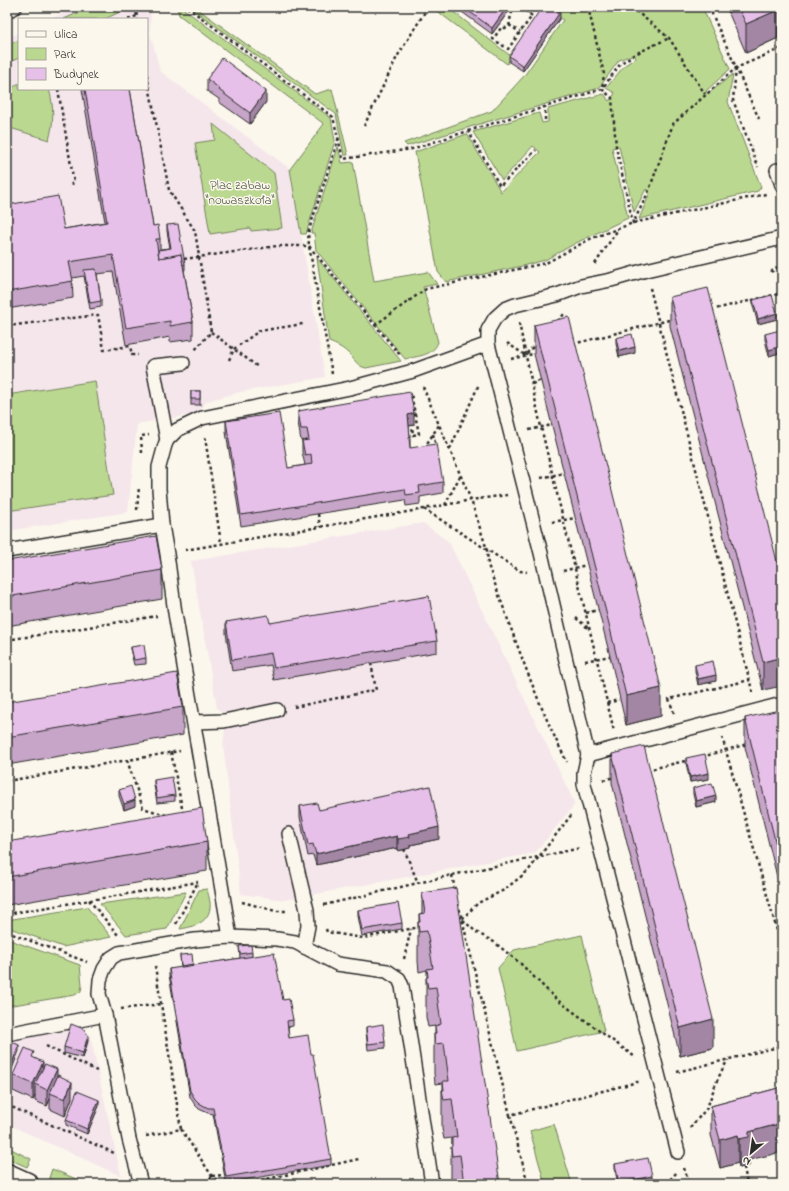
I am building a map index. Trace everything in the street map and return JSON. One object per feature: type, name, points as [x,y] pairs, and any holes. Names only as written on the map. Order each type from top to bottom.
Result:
[{"type":"street","points":[[7,1175],[27,1184]]},
{"type":"lane","points":[[7,11],[15,7]]},
{"type":"lane","points":[[777,170],[782,185]]},
{"type":"lane","points":[[679,1154],[584,784],[584,773],[588,754],[546,574],[488,344],[488,330],[495,318],[505,308],[557,295],[581,286],[782,238]]},
{"type":"lane","points":[[230,937],[175,613],[162,525],[159,467],[167,440],[177,430],[202,418],[335,392],[413,370],[488,344]]},
{"type":"lane","points":[[167,440],[153,366],[183,363]]},
{"type":"lane","points":[[7,551],[162,525]]},
{"type":"lane","points":[[588,754],[782,704]]},
{"type":"lane","points":[[194,722],[224,722],[277,710]]},
{"type":"lane","points":[[289,834],[312,908],[304,947]]},
{"type":"lane","points":[[141,1184],[134,1162],[119,1083],[99,994],[100,980],[104,969],[111,958],[119,953],[195,940],[230,937],[277,939],[295,942],[338,964],[387,971],[399,979],[402,986],[432,1184]]},
{"type":"lane","points":[[13,1033],[104,1013]]},
{"type":"path","points":[[136,7],[137,17]]},
{"type":"path","points":[[187,7],[334,117],[343,159],[412,149],[602,89],[621,63],[635,54],[669,38]]},
{"type":"path","points":[[364,126],[397,57],[428,7]]},
{"type":"path","points":[[517,7],[511,15],[511,22],[509,25],[505,28],[501,28],[493,39],[508,49],[532,16],[521,7]]},
{"type":"path","points":[[528,13],[533,7]]},
{"type":"path","points":[[588,7],[604,74],[602,89]]},
{"type":"path","points":[[631,7],[669,38],[705,94]]},
{"type":"path","points":[[709,7],[759,119]]},
{"type":"path","points":[[509,25],[520,32]]},
{"type":"path","points":[[633,223],[648,193],[674,124],[705,94],[736,68],[782,48]]},
{"type":"path","points":[[736,68],[733,100],[760,172]]},
{"type":"path","points":[[148,80],[169,190],[195,231],[211,332],[258,367]]},
{"type":"path","points":[[602,89],[612,98],[616,147],[633,223]]},
{"type":"path","points":[[58,90],[74,183],[69,185]]},
{"type":"path","points":[[545,106],[545,120]]},
{"type":"path","points":[[468,131],[500,186],[536,150]]},
{"type":"path","points":[[335,392],[308,233],[339,137]]},
{"type":"path","points":[[375,325],[426,289],[546,263],[590,239],[633,223],[768,194]]},
{"type":"path","points":[[594,266],[619,228]]},
{"type":"path","points":[[184,259],[277,246],[309,246]]},
{"type":"path","points":[[771,272],[782,264]]},
{"type":"path","points":[[646,270],[658,323],[757,710]]},
{"type":"path","points":[[708,310],[782,293]]},
{"type":"path","points":[[515,305],[541,428],[618,747]]},
{"type":"path","points":[[7,326],[98,315],[104,350],[130,346],[132,355],[140,354],[149,356],[153,366]]},
{"type":"path","points":[[552,326],[563,315]]},
{"type":"path","points":[[571,344],[680,318]]},
{"type":"path","points":[[229,360],[234,349],[259,331],[304,324]]},
{"type":"path","points":[[183,363],[211,332]]},
{"type":"path","points":[[525,355],[536,344]]},
{"type":"path","points":[[449,449],[481,381],[493,365],[540,352]]},
{"type":"path","points":[[532,384],[541,380]]},
{"type":"path","points":[[404,396],[411,394],[419,434],[413,435],[412,425]]},
{"type":"path","points":[[202,418],[221,543]]},
{"type":"path","points":[[422,450],[440,425]]},
{"type":"path","points":[[510,434],[552,425]]},
{"type":"path","points":[[433,434],[437,451]]},
{"type":"path","points":[[167,554],[221,543],[424,510],[524,487],[564,473]]},
{"type":"path","points":[[445,505],[460,475]]},
{"type":"path","points":[[455,921],[462,919],[478,903],[504,890],[528,871],[537,857],[584,799],[584,784],[573,774],[553,732],[532,681],[488,564],[487,550],[471,500]]},
{"type":"path","points":[[424,510],[520,571],[546,574],[586,565]]},
{"type":"path","points":[[318,514],[320,527]]},
{"type":"path","points":[[534,525],[575,518]]},
{"type":"path","points":[[586,613],[598,610]]},
{"type":"path","points":[[7,640],[175,613]]},
{"type":"path","points":[[567,665],[610,656]]},
{"type":"path","points":[[277,710],[376,690],[371,663]]},
{"type":"path","points":[[680,730],[669,699],[750,680]]},
{"type":"path","points":[[607,703],[619,700]]},
{"type":"path","points":[[717,720],[782,948]]},
{"type":"path","points":[[697,758],[754,742]]},
{"type":"path","points":[[7,781],[198,748]]},
{"type":"path","points":[[171,752],[184,820],[210,816]]},
{"type":"path","points":[[647,770],[690,759]]},
{"type":"path","points":[[127,760],[143,808],[170,816]]},
{"type":"path","points":[[584,784],[616,777]]},
{"type":"path","points":[[224,898],[276,911],[312,908],[452,875],[599,844]]},
{"type":"path","points":[[404,849],[418,883]]},
{"type":"path","points":[[452,875],[528,1184]]},
{"type":"path","points":[[7,914],[221,879]]},
{"type":"path","points":[[166,945],[198,882]]},
{"type":"path","points":[[89,900],[130,950]]},
{"type":"path","points":[[312,908],[327,932],[363,938],[426,926]]},
{"type":"path","points":[[462,919],[476,932],[494,942],[521,964],[556,999],[659,1076]]},
{"type":"path","points":[[399,979],[411,929]]},
{"type":"path","points":[[7,932],[104,969]]},
{"type":"path","points":[[156,978],[181,1129],[212,1176],[222,1184]]},
{"type":"path","points":[[104,1013],[160,1004]]},
{"type":"path","points":[[13,1033],[119,1083]]},
{"type":"path","points":[[510,1115],[782,1046]]},
{"type":"path","points":[[666,1184],[679,1154],[707,1108],[722,1068],[728,1059]]},
{"type":"path","points":[[7,1105],[134,1162]]},
{"type":"path","points":[[129,1139],[181,1129]]},
{"type":"path","points":[[244,1184],[359,1159]]},
{"type":"path","points":[[744,1167],[747,1184]]},
{"type":"path","points":[[206,1184],[212,1176],[225,1175]]},
{"type":"path","points":[[775,1184],[782,1182]]},
{"type":"shaded area","points":[[76,7],[151,7],[150,32],[160,71],[290,169],[325,377],[240,392],[207,401],[197,414],[137,424],[128,512],[7,531],[7,38],[18,33],[18,90],[148,90],[148,18],[52,18]]},
{"type":"shaded area","points":[[423,523],[449,542],[575,804],[535,853],[284,900],[241,894],[223,744],[225,729],[222,713],[217,708],[191,561]]},
{"type":"shaded area","points":[[70,1028],[90,1035],[121,1176],[7,1124],[7,1042]]},
{"type":"green space","points":[[91,7],[128,7],[107,18],[66,18]]},
{"type":"green space","points":[[177,7],[182,7],[331,118],[335,141],[306,234],[301,234],[290,169],[324,124],[179,15]]},
{"type":"green space","points":[[190,7],[195,7],[315,94],[332,89],[348,155],[344,155],[336,114]]},
{"type":"green space","points":[[440,7],[447,7],[512,57],[507,64],[437,11]]},
{"type":"green space","points":[[545,7],[702,7],[730,69],[706,91],[708,94],[733,74],[728,102],[761,187],[758,191],[639,219],[649,195],[646,189],[634,212],[619,146],[612,148],[628,218],[545,260],[446,282],[438,272],[415,152],[467,134],[501,192],[540,152],[533,146],[502,180],[473,132],[539,113],[542,123],[548,122],[548,109],[604,94],[609,101],[615,93],[606,88],[625,65],[636,58],[634,54],[619,60],[599,88],[407,146],[404,143],[492,111],[524,76],[563,20]]},
{"type":"green space","points":[[18,40],[18,58],[7,63],[7,45]]},
{"type":"green space","points":[[18,84],[18,90],[49,90],[53,114],[49,140],[7,127],[7,92]]},
{"type":"green space","name":"Plac zabaw \"nowaszkoła\"","points":[[213,124],[274,173],[282,228],[251,231],[250,228],[210,234],[195,143],[215,140]]},
{"type":"green space","points":[[338,147],[342,163],[353,162],[374,281],[428,272],[437,284],[423,287],[438,342],[436,347],[429,353],[405,359],[316,250],[314,233],[311,233]]},
{"type":"green space","points":[[317,258],[401,361],[366,368],[358,364],[342,348],[329,342]]},
{"type":"green space","points":[[95,381],[113,495],[7,511],[7,395]]},
{"type":"green space","points":[[207,889],[210,901],[209,913],[203,921],[190,927],[180,929],[199,890]]},
{"type":"green space","points":[[186,892],[167,929],[126,935],[100,904]]},
{"type":"green space","points":[[87,907],[111,937],[63,947],[7,927],[7,920]]},
{"type":"green space","points":[[582,935],[604,1031],[517,1051],[498,968],[514,950]]},
{"type":"green space","points":[[7,939],[80,965],[82,985],[81,991],[75,995],[7,1006]]},
{"type":"green space","points":[[554,1124],[572,1184],[545,1184],[530,1131]]},
{"type":"green space","points":[[7,1147],[31,1159],[27,1167],[7,1158]]},
{"type":"green space","points":[[52,1169],[88,1184],[63,1184],[49,1178]]},
{"type":"building","points":[[463,7],[507,7],[492,28]]},
{"type":"building","points":[[542,7],[552,7],[560,12],[523,66],[509,56]]},
{"type":"building","points":[[738,7],[777,7],[778,10],[746,24]]},
{"type":"building","points":[[222,58],[266,91],[250,113],[207,79]]},
{"type":"building","points":[[85,90],[130,90],[153,226],[158,225],[160,239],[156,239],[159,258],[181,254],[193,322],[170,326],[170,321],[126,328],[113,255],[69,262],[73,281],[7,292],[7,205],[58,196],[64,229],[107,222]]},
{"type":"building","points":[[178,224],[185,264],[183,265],[181,254],[159,258],[158,250],[171,248],[167,225]]},
{"type":"building","points":[[96,269],[101,301],[90,303],[84,270]]},
{"type":"building","points":[[708,288],[782,581],[782,657],[763,662],[670,297]]},
{"type":"building","points":[[772,295],[777,313],[758,319],[753,300]]},
{"type":"building","points":[[569,317],[661,688],[626,696],[534,325]]},
{"type":"building","points":[[780,330],[782,346],[769,350],[765,334]]},
{"type":"building","points":[[632,334],[635,347],[619,351],[616,338]]},
{"type":"building","points":[[191,391],[200,391],[200,399],[191,399]]},
{"type":"building","points":[[410,392],[414,413],[408,415],[410,448],[436,444],[443,482],[419,486],[420,493],[406,495],[405,489],[241,515],[226,421],[279,413],[288,468],[312,464],[311,454],[305,455],[302,441],[309,440],[307,429],[301,429],[298,411]]},
{"type":"building","points":[[156,536],[162,570],[7,597],[7,561]]},
{"type":"building","points":[[429,596],[437,641],[274,668],[271,653],[232,660],[226,622],[268,615],[270,623]]},
{"type":"building","points":[[144,645],[146,658],[134,660],[131,647]]},
{"type":"building","points":[[713,661],[716,675],[698,679],[695,665]]},
{"type":"building","points":[[177,673],[183,707],[7,737],[7,702]]},
{"type":"building","points":[[779,710],[782,724],[782,869],[745,718]]},
{"type":"building","points":[[644,746],[713,1019],[680,1028],[612,754]]},
{"type":"building","points":[[705,754],[709,773],[690,777],[686,758]]},
{"type":"building","points":[[172,777],[175,795],[157,798],[154,780]]},
{"type":"building","points":[[712,783],[716,796],[696,801],[693,788]]},
{"type":"building","points":[[131,786],[135,800],[124,804],[119,790]]},
{"type":"building","points":[[430,786],[439,827],[409,834],[410,837],[398,839],[397,836],[316,854],[313,844],[308,845],[300,806],[317,803],[319,810]]},
{"type":"building","points":[[202,808],[207,842],[7,877],[7,842]]},
{"type":"building","points":[[456,888],[500,1184],[464,1184],[460,1155],[452,1156],[452,1138],[457,1137],[452,1099],[444,1100],[442,1090],[444,1090],[443,1081],[449,1081],[444,1043],[435,1044],[435,1026],[441,1024],[436,987],[428,988],[426,978],[428,977],[427,969],[433,968],[427,931],[419,932],[419,914],[425,913],[422,893]]},
{"type":"building","points":[[398,903],[402,923],[362,930],[358,910]]},
{"type":"building","points":[[251,945],[252,952],[240,954],[239,946]]},
{"type":"building","points":[[274,953],[283,1000],[289,999],[293,1020],[287,1021],[289,1038],[308,1035],[311,1054],[313,1054],[331,1159],[226,1177],[213,1108],[208,1108],[199,1103],[190,1091],[169,969]]},
{"type":"building","points":[[192,954],[193,964],[181,966],[180,955]]},
{"type":"building","points":[[71,1024],[84,1029],[88,1035],[83,1053],[64,1047]]},
{"type":"building","points":[[383,1024],[385,1042],[368,1044],[366,1027]]},
{"type":"building","points":[[7,1040],[19,1045],[7,1076]]},
{"type":"building","points":[[25,1048],[34,1052],[32,1057],[43,1062],[33,1084],[13,1075]]},
{"type":"building","points":[[45,1064],[57,1069],[47,1090],[35,1084]]},
{"type":"building","points":[[58,1075],[72,1082],[65,1099],[50,1093]]},
{"type":"building","points":[[782,1087],[782,1123],[749,1132],[749,1137],[739,1139],[738,1135],[720,1140],[711,1106]]},
{"type":"building","points":[[77,1091],[99,1100],[87,1129],[66,1120]]},
{"type":"building","points":[[648,1158],[652,1176],[619,1183],[615,1164]]}]
